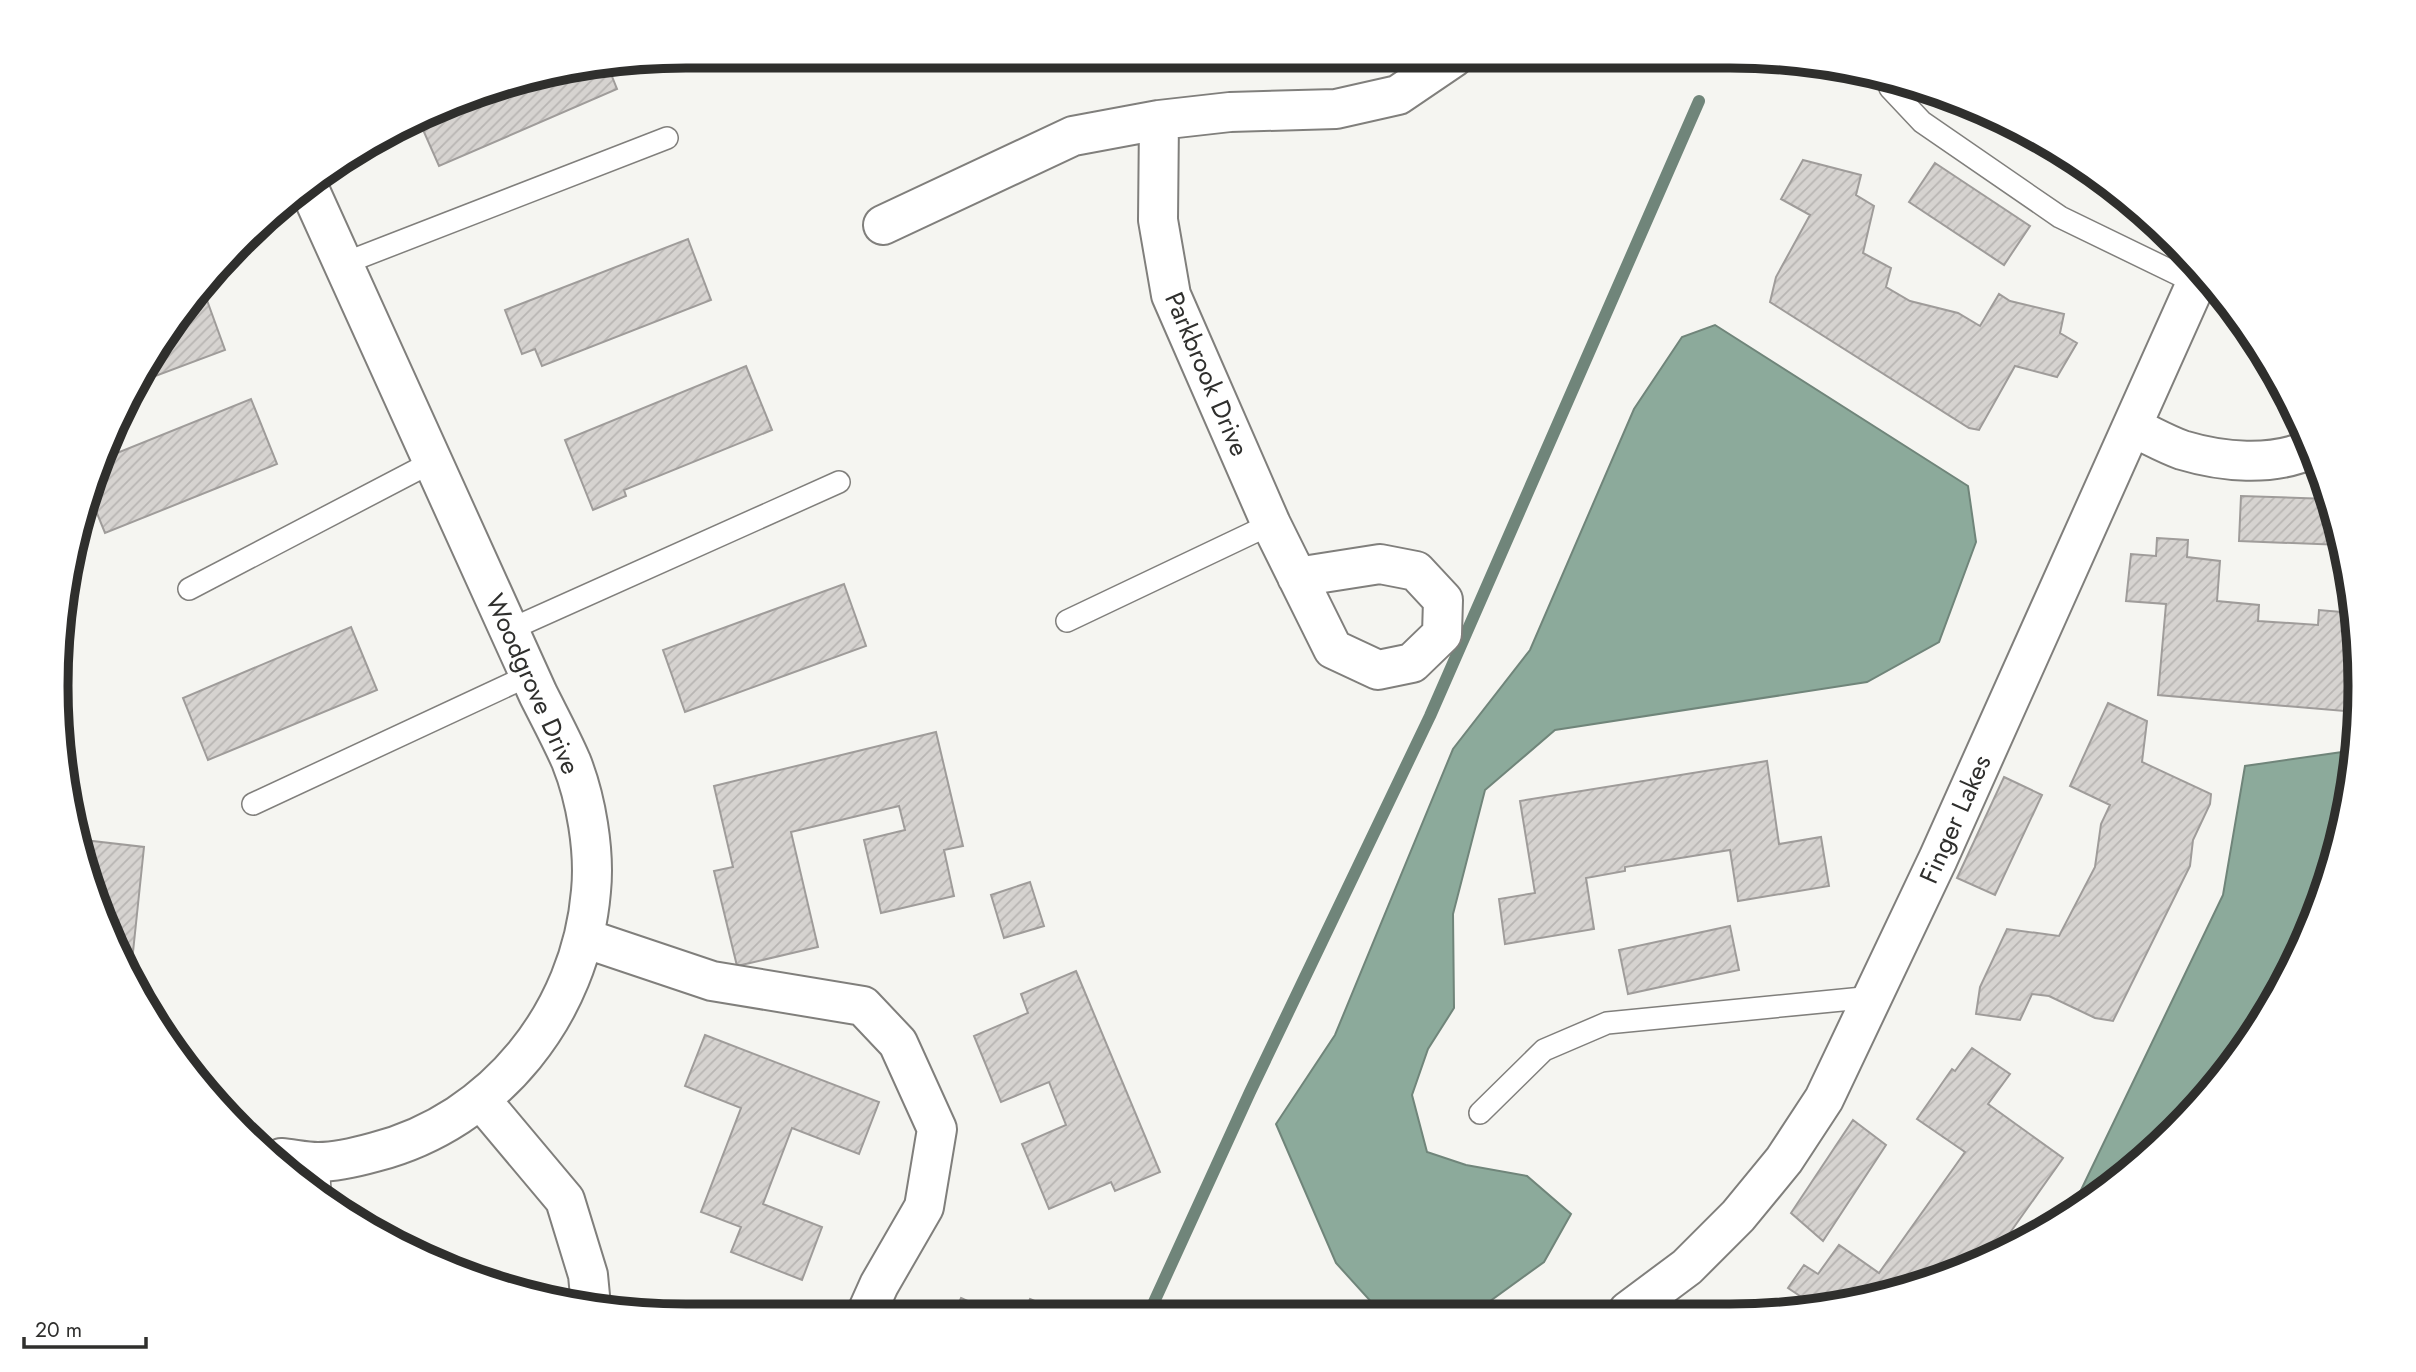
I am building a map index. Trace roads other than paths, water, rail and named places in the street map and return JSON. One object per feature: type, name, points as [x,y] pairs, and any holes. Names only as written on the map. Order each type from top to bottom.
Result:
[{"type":"street","points":[[883,225],[1073,136],[1159,120],[1230,112],[1336,109],[1398,95],[1438,68]]},
{"type":"street","name":"Parkbrook Drive","points":[[1159,120],[1158,220],[1171,295],[1271,524],[1297,577]]},
{"type":"street","name":"Woodgrove Drive","points":[[298,1166],[319,1176],[350,1158],[397,1146],[442,1126],[481,1100],[517,1066],[546,1027],[569,984],[584,938],[592,889],[588,825],[571,763],[312,195]]},
{"type":"street","name":"Finger Lakes","points":[[1637,1304],[1687,1267],[1738,1216],[1784,1160],[1824,1099],[1938,859],[2196,281]]},
{"type":"street","points":[[2132,427],[2180,449],[2220,459],[2261,461],[2302,453]]},
{"type":"street","points":[[584,938],[712,981],[863,1006],[898,1042],[937,1129],[924,1207],[870,1304]]},
{"type":"street","points":[[481,1100],[565,1200],[588,1275],[590,1296]]},
{"type":"lane","points":[[1891,89],[1923,122],[2060,217],[2188,273]]},
{"type":"lane","points":[[345,263],[667,138]]},
{"type":"lane","points":[[189,589],[434,461]]},
{"type":"lane","points":[[509,630],[839,482]]},
{"type":"lane","points":[[1067,621],[1271,524]]},
{"type":"lane","points":[[253,804],[530,675]]},
{"type":"lane","points":[[1480,1113],[1544,1050],[1607,1023],[1873,997]]},
{"type":"waterway","points":[[1153,1304],[1250,1092],[1430,716],[1699,101]]}]
